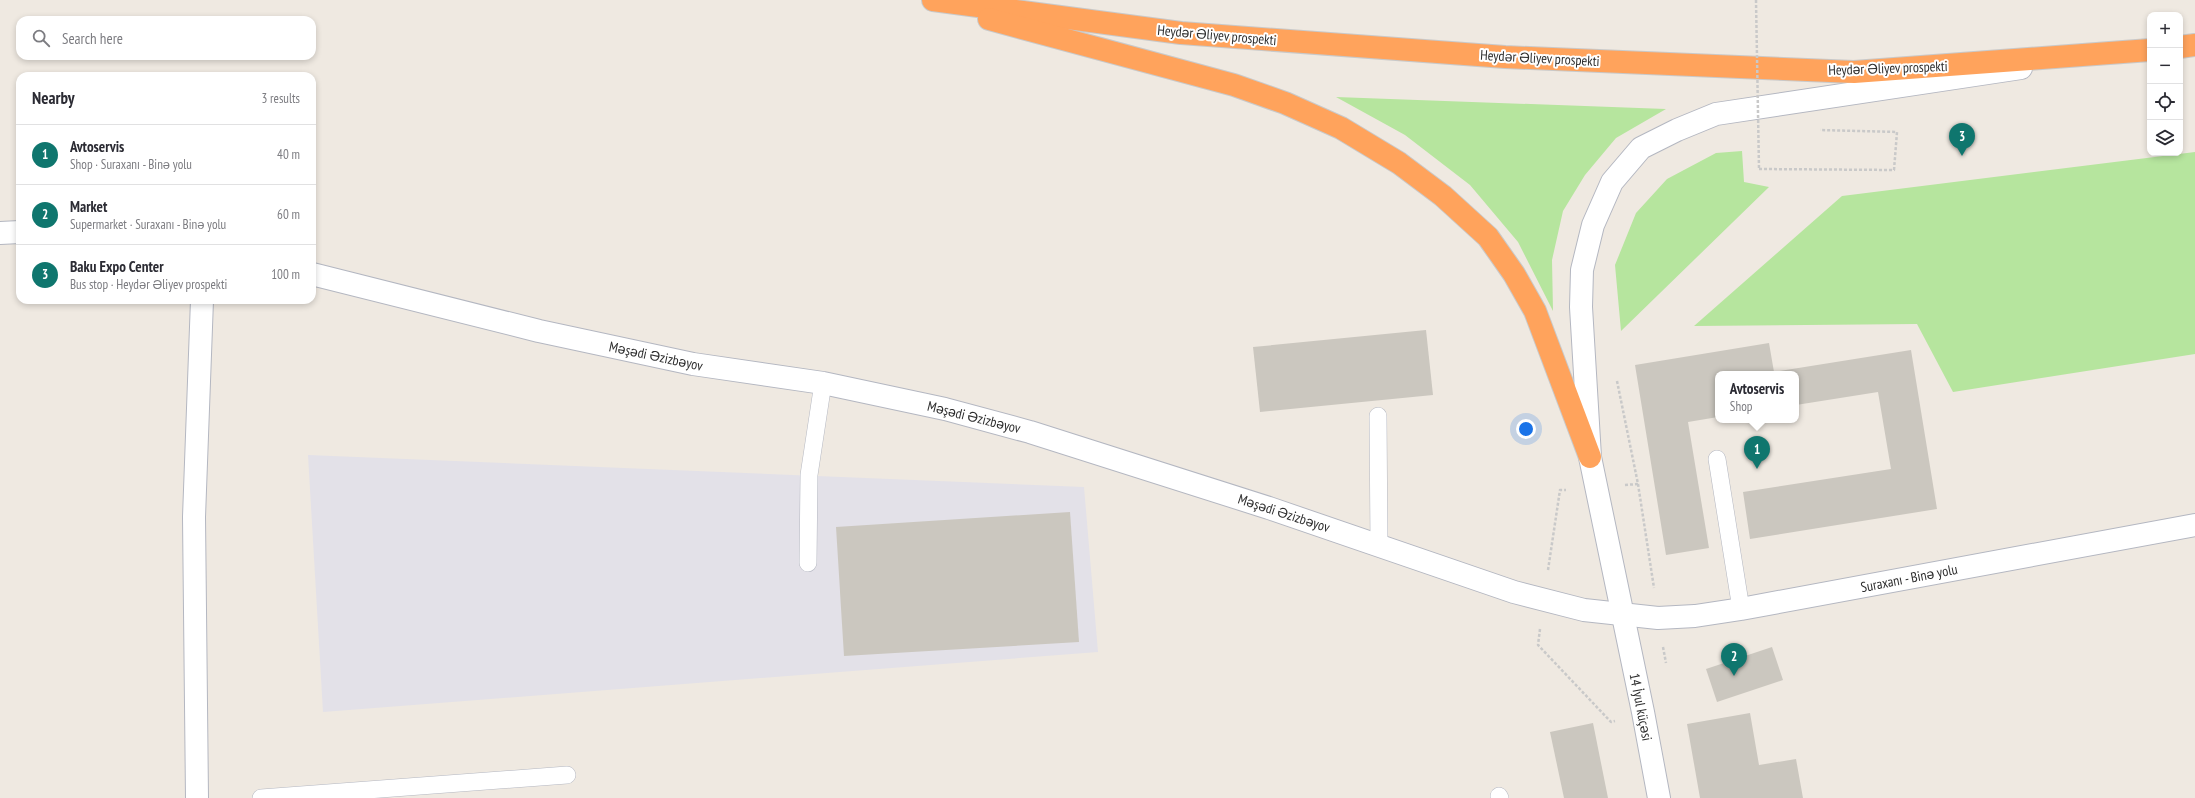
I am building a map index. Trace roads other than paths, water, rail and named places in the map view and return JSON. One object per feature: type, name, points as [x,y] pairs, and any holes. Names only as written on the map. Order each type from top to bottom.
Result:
[{"type":"highway","points":[[916,0],[1234,85],[1285,103],[1341,128],[1399,163],[1443,196],[1488,237],[1514,274],[1535,311],[1590,457]]},
{"type":"highway","name":"Heydər Əliyev prospekti","points":[[933,0],[1182,33],[1505,57],[1854,72],[2147,50]]},
{"type":"highway","points":[[2183,47],[2195,45]]},
{"type":"street","name":"14 İyul küçəsi","points":[[1659,798],[1643,712],[1590,457],[1581,306],[1582,270],[1593,225],[1612,182],[1641,148],[1677,130],[1716,114],[2109,54]]},
{"type":"street","points":[[0,233],[16,232]]},
{"type":"street","name":"Məşədi Əzizbəyov","points":[[316,275],[539,331],[677,361],[823,383],[945,409],[1030,432],[1269,508],[1514,592],[1584,610],[1622,616]]},
{"type":"street","points":[[197,798],[194,517],[202,304]]},
{"type":"street","name":"Suraxanı - Binə yolu","points":[[1622,616],[1658,618],[1695,616],[1740,609],[2195,524]]},
{"type":"lane","points":[[808,563],[809,476],[823,383]]},
{"type":"lane","points":[[1378,416],[1379,545]]},
{"type":"lane","points":[[1717,459],[1740,609]]},
{"type":"lane","points":[[261,798],[567,775]]},
{"type":"place","name":"Baku Expo Center","points":[[1962,156]]},
{"type":"place","name":"Avtoservis","points":[[1757,469]]},
{"type":"place","name":"Market","points":[[1734,676]]}]
